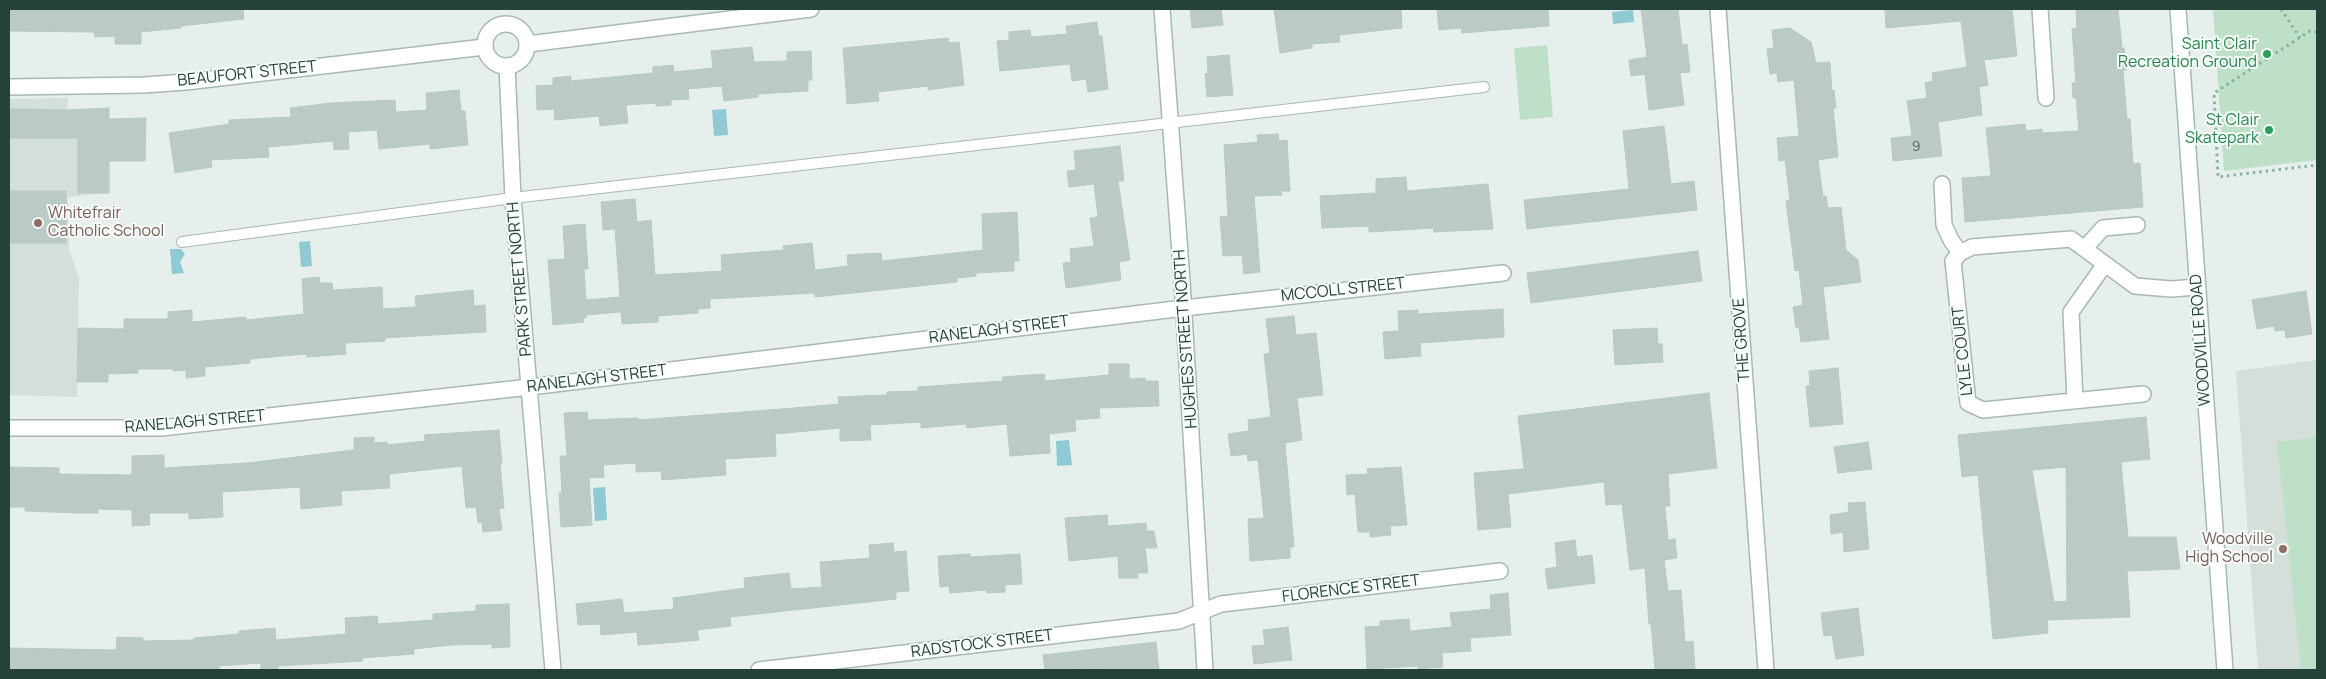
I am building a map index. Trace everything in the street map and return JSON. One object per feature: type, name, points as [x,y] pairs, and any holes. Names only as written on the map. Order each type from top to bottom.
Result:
[{"type":"street","points":[[528,44],[811,9]]},
{"type":"street","name":"HUGHES STREET NORTH","points":[[1162,9],[1184,308],[1206,670]]},
{"type":"street","name":"THE GROVE","points":[[1718,9],[1766,670]]},
{"type":"street","points":[[2040,9],[2046,98]]},
{"type":"street","name":"WOODVILLE ROAD","points":[[2178,9],[2225,670]]},
{"type":"street","points":[[505,16],[525,34],[528,44],[524,56],[516,64],[507,66],[492,61],[484,47],[485,38],[490,29],[505,16]]},
{"type":"street","name":"BEAUFORT STREET","points":[[9,87],[144,85],[186,82],[484,47]]},
{"type":"street","name":"PARK STREET NORTH","points":[[507,66],[513,198],[553,670]]},
{"type":"street","points":[[1942,184],[1944,225],[1950,240],[1960,253],[1972,247],[2071,239],[2135,286],[2170,289],[2197,287]]},
{"type":"street","points":[[2085,248],[2103,228],[2137,225]]},
{"type":"street","name":"LYLE COURT","points":[[1960,253],[1954,261],[1968,403],[1983,410],[2144,394]]},
{"type":"street","points":[[2075,401],[2071,312],[2105,264]]},
{"type":"street","name":"MCCOLL STREET","points":[[1184,308],[1503,272]]},
{"type":"street","name":"RANELAGH STREET","points":[[9,428],[161,428],[530,387],[1184,308]]},
{"type":"street","name":"FLORENCE STREET","points":[[1203,612],[1221,604],[1500,571]]},
{"type":"street","name":"RADSTOCK STREET","points":[[759,670],[1179,621],[1203,612]]},
{"type":"lane","points":[[182,242],[513,198],[1484,87]]},
{"type":"path","points":[[2281,9],[2300,38]]},
{"type":"path","points":[[2317,32],[2310,31],[2214,93],[2218,177],[2317,165]]},
{"type":"path","points":[[2211,58],[2253,68]]},
{"type":"shaded area","name":"Whitefrair Catholic School","points":[[68,98],[67,110],[109,108],[109,193],[68,197],[69,249],[79,278],[77,397],[9,395],[9,99]]},
{"type":"shaded area","name":"Woodville High School","points":[[2317,360],[2317,670],[2258,670],[2236,371]]},
{"type":"green space","name":"Saint Clair Recreation Ground","points":[[2213,9],[2317,9],[2317,160],[2224,171]]},
{"type":"green space","points":[[1547,45],[1553,117],[1520,120],[1514,48]]},
{"type":"green space","points":[[2317,437],[2317,670],[2301,670],[2277,442]]},
{"type":"water","points":[[1633,10],[1634,22],[1613,24],[1612,12]]},
{"type":"water","points":[[726,109],[728,135],[714,136],[712,110]]},
{"type":"water","points":[[310,241],[312,266],[301,267],[299,242]]},
{"type":"water","points":[[170,249],[181,249],[185,254],[180,262],[184,273],[172,274]]},
{"type":"water","points":[[1069,440],[1072,465],[1057,466],[1056,441]]},
{"type":"water","points":[[605,487],[607,520],[595,521],[593,488]]},
{"type":"building","points":[[9,9],[243,9],[244,19],[141,32],[141,44],[115,44],[115,36],[95,37],[94,32],[9,31]]},
{"type":"building","points":[[1190,9],[1221,9],[1223,25],[1192,28]]},
{"type":"building","points":[[1274,9],[1401,9],[1402,28],[1339,35],[1340,42],[1312,44],[1312,48],[1280,53]]},
{"type":"building","points":[[1437,9],[1548,9],[1549,26],[1462,33],[1461,28],[1439,30]]},
{"type":"building","points":[[1641,9],[1678,9],[1682,45],[1687,44],[1690,72],[1680,73],[1684,105],[1649,110],[1645,74],[1631,76],[1629,60],[1647,57]]},
{"type":"building","points":[[1885,9],[2012,9],[2017,56],[1984,60],[1988,85],[1979,87],[1982,115],[1938,122],[1942,156],[1893,161],[1891,138],[1912,136],[1907,101],[1927,98],[1925,83],[1933,81],[1932,73],[1967,67],[1961,21],[1886,28]]},
{"type":"building","points":[[2076,9],[2096,9],[2096,11],[2118,9],[2126,70],[2123,70],[2127,119],[2130,119],[2133,164],[2140,163],[2143,207],[1965,222],[1962,178],[1991,176],[1986,128],[2025,124],[2026,131],[2042,129],[2042,133],[2079,131],[2076,98],[2073,98],[2072,83],[2076,83],[2072,29],[2077,28]]},
{"type":"building","points":[[1097,22],[1099,36],[1102,36],[1108,89],[1088,92],[1086,79],[1072,81],[1070,64],[1000,71],[997,41],[1009,40],[1009,32],[1030,30],[1031,37],[1067,34],[1066,26]]},
{"type":"building","points":[[1790,28],[1811,42],[1816,63],[1830,62],[1832,91],[1834,90],[1836,108],[1833,108],[1838,157],[1818,160],[1823,196],[1826,196],[1828,208],[1841,207],[1846,250],[1858,260],[1861,282],[1823,287],[1829,339],[1801,342],[1799,327],[1796,328],[1793,307],[1803,305],[1799,270],[1795,271],[1786,201],[1790,200],[1785,160],[1779,161],[1777,138],[1799,136],[1794,80],[1778,82],[1777,73],[1770,74],[1767,49],[1774,48],[1772,30]]},
{"type":"building","points":[[948,38],[949,43],[959,42],[964,85],[928,90],[928,86],[878,92],[879,101],[847,104],[843,48]]},
{"type":"building","points":[[752,47],[754,62],[787,61],[787,52],[811,51],[812,80],[808,80],[808,91],[758,94],[758,97],[724,101],[722,86],[688,89],[689,99],[671,100],[671,105],[656,106],[656,103],[626,105],[628,123],[600,126],[599,116],[555,120],[554,109],[537,110],[536,86],[553,85],[553,78],[571,76],[571,81],[653,73],[653,67],[673,65],[674,72],[713,68],[711,51]]},
{"type":"building","points":[[1229,55],[1233,95],[1207,97],[1205,74],[1208,73],[1207,57]]},
{"type":"building","points":[[459,90],[461,111],[465,111],[468,145],[430,149],[430,144],[379,149],[377,130],[348,132],[349,149],[334,150],[333,141],[268,147],[269,157],[211,160],[212,167],[175,173],[169,133],[229,124],[229,120],[291,117],[290,108],[331,103],[395,100],[396,112],[427,110],[426,93]]},
{"type":"building","points":[[109,108],[109,119],[146,118],[145,161],[109,161],[109,193],[78,193],[78,138],[9,138],[9,109],[65,110]]},
{"type":"building","points":[[1664,126],[1671,184],[1694,181],[1697,210],[1527,229],[1524,200],[1629,189],[1623,131]]},
{"type":"building","points":[[1278,134],[1279,141],[1287,140],[1290,191],[1281,191],[1282,195],[1254,196],[1260,272],[1244,274],[1242,255],[1223,256],[1220,217],[1228,216],[1224,145],[1258,142],[1257,135]]},
{"type":"building","points":[[1120,146],[1124,181],[1118,181],[1130,260],[1119,262],[1121,280],[1066,288],[1063,263],[1071,262],[1070,249],[1094,246],[1090,218],[1098,217],[1094,184],[1069,187],[1067,171],[1076,170],[1074,151]]},
{"type":"building","points":[[1406,177],[1407,191],[1488,184],[1493,229],[1434,232],[1433,228],[1369,232],[1369,226],[1322,228],[1320,196],[1376,193],[1376,179]]},
{"type":"building","points":[[9,191],[66,191],[66,243],[9,243]]},
{"type":"building","points":[[635,199],[637,222],[651,220],[655,275],[722,271],[721,255],[784,250],[783,246],[812,243],[815,270],[848,266],[847,255],[881,253],[882,261],[983,250],[982,214],[1017,212],[1019,261],[1014,261],[1014,271],[976,273],[976,276],[957,278],[957,282],[815,297],[815,293],[710,299],[710,308],[698,309],[698,313],[658,316],[658,322],[622,324],[621,312],[586,315],[586,318],[583,318],[584,322],[553,325],[548,260],[565,259],[563,226],[585,224],[588,269],[584,269],[586,300],[620,297],[615,229],[603,230],[601,202]]},
{"type":"building","points":[[1698,251],[1702,281],[1531,303],[1527,273]]},
{"type":"building","points":[[319,277],[320,283],[332,283],[333,290],[382,287],[383,309],[416,307],[415,296],[473,290],[474,306],[485,305],[486,332],[385,338],[385,341],[345,343],[346,354],[307,357],[306,354],[250,359],[250,363],[205,367],[205,376],[186,378],[186,370],[138,369],[138,373],[108,374],[108,382],[77,382],[78,328],[124,329],[124,319],[168,319],[168,312],[192,310],[192,322],[246,317],[246,320],[304,314],[302,279]]},
{"type":"building","points":[[2306,291],[2312,334],[2286,338],[2285,330],[2275,331],[2274,326],[2257,329],[2252,300]]},
{"type":"building","points":[[1503,309],[1504,337],[1420,343],[1421,356],[1385,359],[1383,332],[1399,331],[1398,311],[1418,310],[1418,314]]},
{"type":"building","points":[[1294,316],[1296,335],[1316,333],[1323,395],[1297,398],[1302,440],[1285,443],[1294,547],[1290,547],[1290,558],[1250,561],[1248,519],[1264,518],[1258,460],[1248,461],[1247,454],[1231,456],[1228,434],[1249,431],[1248,420],[1271,417],[1264,354],[1270,353],[1266,319]]},
{"type":"building","points":[[1657,328],[1658,344],[1662,344],[1663,362],[1615,365],[1613,330]]},
{"type":"building","points":[[1109,364],[1129,364],[1129,379],[1145,378],[1145,381],[1158,381],[1159,406],[1099,408],[1100,418],[1075,420],[1076,431],[1049,434],[1050,453],[1010,456],[1007,424],[967,428],[966,424],[921,428],[921,422],[870,425],[871,440],[840,441],[840,428],[775,434],[776,456],[725,459],[726,475],[662,480],[661,471],[636,472],[636,463],[603,465],[604,477],[589,478],[592,525],[561,527],[559,493],[562,493],[560,456],[567,456],[564,413],[587,412],[588,420],[638,418],[638,420],[839,404],[838,397],[887,395],[887,392],[918,391],[918,387],[1003,381],[1002,377],[1044,374],[1045,381],[1109,375]]},
{"type":"building","points":[[1838,368],[1843,424],[1810,427],[1806,386],[1810,386],[1809,371]]},
{"type":"building","points":[[1709,393],[1717,468],[1668,474],[1670,506],[1665,506],[1668,540],[1675,539],[1677,558],[1664,560],[1668,591],[1681,590],[1685,642],[1693,641],[1695,670],[1655,670],[1645,568],[1630,570],[1622,504],[1606,505],[1604,482],[1508,494],[1511,527],[1478,530],[1474,473],[1524,469],[1518,416]]},
{"type":"building","points":[[2146,417],[2150,459],[2121,462],[2128,537],[2176,537],[2180,569],[2127,571],[2130,617],[2047,620],[2048,633],[1993,639],[1978,475],[1962,477],[1958,435]],"holes":[[[2066,467],[2067,601],[2054,602],[2032,470]]]},
{"type":"building","points":[[499,430],[504,508],[499,509],[502,530],[483,532],[482,522],[478,523],[476,507],[466,508],[462,466],[389,474],[390,488],[341,491],[342,505],[301,509],[300,487],[222,492],[223,517],[189,519],[189,513],[149,513],[150,525],[132,526],[132,510],[98,509],[98,513],[78,513],[25,511],[25,507],[9,507],[9,467],[59,468],[59,474],[132,475],[132,456],[164,455],[164,468],[247,463],[354,450],[354,438],[374,437],[374,443],[387,442],[387,445],[425,441],[424,435]]},
{"type":"building","points":[[1868,442],[1872,469],[1838,473],[1834,447]]},
{"type":"building","points":[[1401,467],[1407,525],[1390,526],[1391,535],[1370,537],[1370,532],[1358,532],[1355,494],[1347,495],[1346,475],[1368,474],[1367,469]]},
{"type":"building","points":[[1865,502],[1869,549],[1844,552],[1843,532],[1831,534],[1830,515],[1849,512],[1848,503]]},
{"type":"building","points":[[1107,515],[1108,526],[1146,523],[1147,531],[1154,531],[1157,548],[1145,548],[1148,573],[1137,573],[1138,578],[1119,578],[1118,556],[1069,561],[1065,518]]},
{"type":"building","points":[[1575,540],[1577,557],[1592,555],[1595,583],[1548,589],[1545,569],[1557,567],[1555,543]]},
{"type":"building","points":[[893,543],[894,552],[906,551],[909,591],[896,592],[896,599],[730,617],[731,626],[697,630],[699,640],[678,642],[638,645],[637,632],[601,635],[600,624],[578,625],[576,604],[622,599],[624,613],[674,609],[673,598],[745,588],[744,578],[789,573],[791,589],[822,587],[820,562],[870,558],[869,545]]},
{"type":"building","points":[[970,554],[970,557],[1020,554],[1022,584],[1005,585],[1005,592],[987,593],[986,590],[950,593],[949,586],[940,587],[938,556]]},
{"type":"building","points":[[1508,593],[1511,635],[1470,638],[1471,651],[1442,653],[1443,667],[1418,669],[1418,666],[1367,669],[1365,627],[1380,626],[1380,621],[1409,619],[1410,631],[1452,627],[1450,613],[1491,609],[1490,595]]},
{"type":"building","points":[[509,604],[510,647],[492,648],[492,644],[451,645],[414,649],[414,654],[362,658],[363,661],[278,666],[278,670],[261,670],[261,663],[219,666],[219,670],[9,670],[9,648],[116,650],[117,637],[143,638],[143,641],[194,640],[194,638],[239,634],[239,631],[275,628],[276,640],[346,634],[345,618],[377,616],[378,624],[433,620],[433,614],[476,611],[476,605]]},
{"type":"building","points":[[1858,608],[1864,655],[1836,659],[1832,635],[1824,636],[1821,613]]},
{"type":"building","points":[[1288,627],[1292,660],[1254,664],[1252,646],[1265,645],[1263,630]]},
{"type":"building","points":[[1156,642],[1159,670],[1100,670],[1100,668],[1045,670],[1043,655]]},
{"type":"place","name":"Saint Clair Recreation Ground","points":[[2267,54]]},
{"type":"place","name":"St Clair Skatepark","points":[[2269,130]]},
{"type":"place","name":"Whitefrair Catholic School","points":[[38,223]]},
{"type":"place","name":"Woodville High School","points":[[2283,549]]}]
